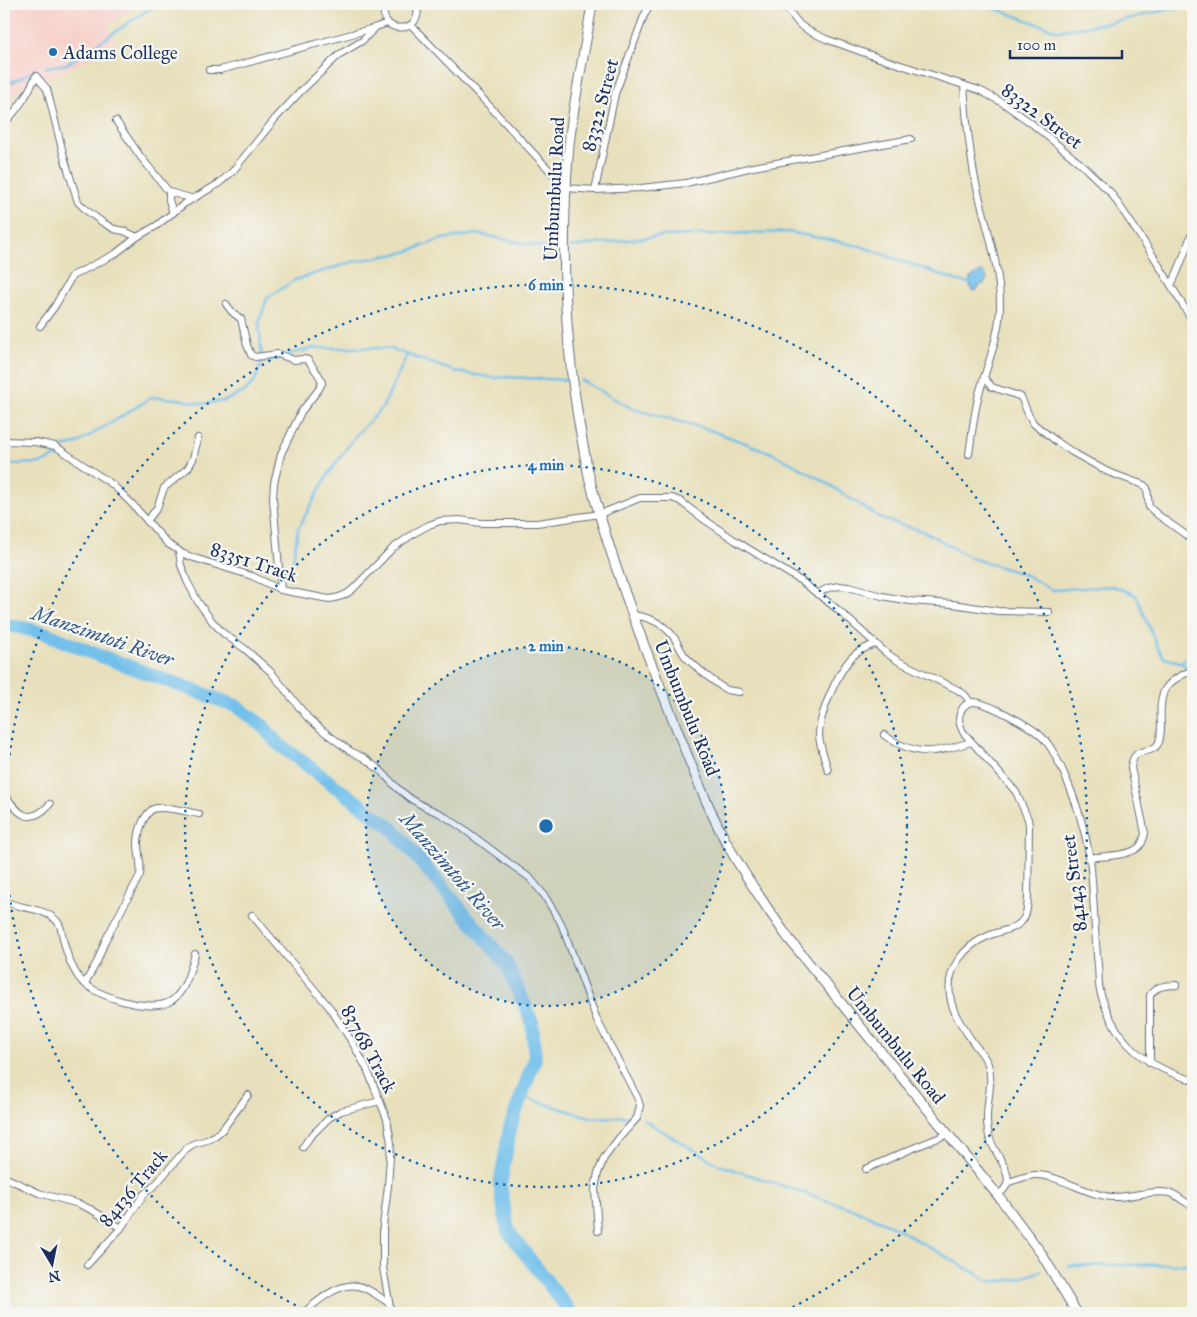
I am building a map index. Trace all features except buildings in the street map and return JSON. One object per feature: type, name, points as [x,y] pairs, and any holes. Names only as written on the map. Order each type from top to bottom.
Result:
[{"type":"main road","name":"Umbumbulu Road","points":[[592,4],[572,122],[566,188],[566,321],[575,402],[590,482],[614,564],[651,665],[706,801],[740,866],[768,910],[789,939],[998,1196],[1041,1254],[1077,1313]]},
{"type":"street","points":[[384,4],[383,14],[388,23],[402,28],[411,25],[417,17],[416,4]]},
{"type":"street","name":"83322 Street","points":[[595,190],[616,94],[650,4]]},
{"type":"street","name":"83322 Street","points":[[783,4],[800,25],[826,39],[979,90],[1017,113],[1081,164],[1111,193],[1193,322]]},
{"type":"street","points":[[209,70],[220,70],[376,28],[388,23]]},
{"type":"street","points":[[411,25],[566,188],[595,190],[686,183],[753,167],[910,139]]},
{"type":"street","points":[[40,326],[55,306],[72,276],[115,254],[184,204],[218,184],[232,172],[275,119],[300,92],[340,54],[362,41],[376,28]]},
{"type":"street","points":[[4,123],[23,101],[36,76],[47,88],[64,157],[78,202],[102,222],[114,229],[124,231],[136,237]]},
{"type":"street","points":[[964,85],[975,178],[996,266],[1000,304],[1000,318],[976,410],[969,454]]},
{"type":"street","points":[[116,121],[140,156],[169,192],[194,199]]},
{"type":"street","points":[[169,192],[173,213]]},
{"type":"street","points":[[1171,285],[1181,267],[1193,231]]},
{"type":"street","points":[[226,304],[241,319],[251,355],[255,357],[278,354],[294,360],[308,360],[321,379],[321,386],[301,412],[281,454],[274,483],[273,499],[281,590]]},
{"type":"street","points":[[984,378],[992,388],[1021,398],[1034,424],[1072,452],[1108,472],[1144,484],[1151,509],[1193,540]]},
{"type":"street","points":[[147,521],[157,508],[164,488],[188,468],[193,460],[198,438]]},
{"type":"street","name":"83351 Track","points":[[4,441],[35,442],[55,446],[112,485],[168,544],[179,552],[252,576],[281,590],[329,599],[346,595],[393,548],[416,532],[440,521],[537,523],[600,514],[640,498],[672,498],[680,501],[704,520],[736,541],[801,580],[875,644],[898,661],[958,690],[970,702]]},
{"type":"street","points":[[178,550],[187,581],[207,614],[223,633],[271,672],[308,718],[381,771],[411,799],[441,814],[461,827],[530,878],[544,895],[561,924],[597,1020],[640,1106],[638,1118],[604,1158],[598,1173],[595,1189],[598,1231]]},
{"type":"street","points":[[817,594],[828,588],[839,586],[904,600],[953,604],[998,611],[1049,612]]},
{"type":"street","points":[[633,615],[643,616],[661,625],[673,635],[687,658],[723,688],[739,692]]},
{"type":"street","points":[[828,770],[819,736],[823,711],[847,662],[859,652],[875,644]]},
{"type":"street","points":[[1089,858],[1132,851],[1142,843],[1145,832],[1131,764],[1137,754],[1155,748],[1159,742],[1161,730],[1160,704],[1167,686],[1181,675],[1193,670]]},
{"type":"street","name":"84143 Street","points":[[1008,1182],[1007,1172],[992,1144],[987,1121],[990,1071],[987,1062],[955,1013],[950,996],[950,978],[956,963],[970,947],[988,936],[1015,926],[1024,917],[1027,911],[1028,899],[1029,826],[1028,819],[1016,792],[963,732],[959,723],[960,712],[963,706],[970,702],[979,703],[1013,717],[1042,737],[1050,748],[1062,769],[1082,824],[1089,858],[1094,904],[1100,992],[1108,1015],[1120,1035],[1135,1052],[1150,1063],[1193,1080]]},
{"type":"street","points":[[884,735],[906,748],[918,751],[940,750],[970,742]]},
{"type":"street","points":[[4,794],[16,810],[24,816],[34,816],[44,811],[50,804]]},
{"type":"street","points":[[85,984],[97,962],[105,941],[140,875],[138,843],[141,826],[145,818],[152,810],[161,808],[199,814]]},
{"type":"street","points":[[4,901],[40,911],[58,921],[64,943],[78,977],[94,990],[122,1000],[142,1005],[170,1002],[183,988],[195,954]]},
{"type":"street","name":"83768 Track","points":[[252,915],[330,1008],[367,1069],[387,1119],[390,1143],[382,1243],[383,1268],[391,1313]]},
{"type":"street","points":[[1150,1063],[1150,995],[1158,986],[1176,985]]},
{"type":"street","name":"84136 Track","points":[[87,1264],[122,1228],[144,1194],[156,1184],[186,1149],[193,1144],[207,1140],[222,1130],[248,1095]]},
{"type":"street","points":[[303,1146],[329,1118],[341,1111],[380,1101]]},
{"type":"street","points":[[866,1169],[948,1134]]},
{"type":"street","points":[[998,1196],[1007,1186],[1008,1182],[1029,1176],[1043,1176],[1055,1178],[1092,1193],[1105,1196],[1164,1192],[1174,1194],[1186,1204],[1193,1205]]},
{"type":"street","points":[[4,1177],[39,1193],[92,1210],[122,1228]]},
{"type":"street","points":[[303,1313],[325,1295],[353,1286],[367,1290],[389,1303]]},
{"type":"shaded area","name":"Adams College","points":[[4,4],[131,4],[131,10],[107,26],[116,43],[88,60],[4,100]]},
{"type":"water","points":[[982,271],[987,279],[977,290],[972,291],[969,283],[970,278]]},
{"type":"waterway","points":[[46,67],[67,64],[157,4]]},
{"type":"waterway","points":[[982,4],[1058,31],[1118,21],[1193,4]]},
{"type":"waterway","points":[[4,86],[32,72]]},
{"type":"waterway","points":[[571,247],[661,236],[789,232],[860,246],[955,280],[969,283]]},
{"type":"waterway","points":[[262,362],[259,322],[267,298],[295,280],[352,262],[406,252],[442,239],[478,234],[558,250]]},
{"type":"waterway","points":[[286,355],[314,348],[388,348],[457,372],[495,378],[568,380]]},
{"type":"waterway","points":[[290,580],[298,529],[327,476],[357,434],[383,407],[407,355]]},
{"type":"waterway","points":[[60,447],[76,444],[152,397],[203,404],[224,401],[244,392],[254,382],[262,362],[281,358]]},
{"type":"waterway","points":[[581,380],[633,409],[707,429],[772,453],[822,480],[882,519],[925,532],[971,558],[1026,575],[1052,590],[1113,586],[1136,595],[1157,646],[1164,658],[1180,662],[1188,658],[1193,647]]},
{"type":"waterway","points":[[4,468],[12,464],[42,463],[59,455]]},
{"type":"waterway","name":"Manzimtoti River","points":[[4,624],[45,633],[90,652],[236,706],[263,726],[277,743],[393,829],[506,963],[532,1022],[535,1058],[510,1128],[500,1185],[508,1231],[571,1313]]},
{"type":"waterway","points":[[1181,663],[1188,668]]},
{"type":"waterway","points":[[521,1096],[594,1118],[636,1116]]},
{"type":"waterway","points":[[644,1120],[719,1165],[856,1210],[892,1226],[989,1281],[1016,1279],[1041,1271]]},
{"type":"waterway","points":[[1069,1266],[1193,1264]]},
{"type":"place","name":"Adams College","points":[[53,52]]}]
